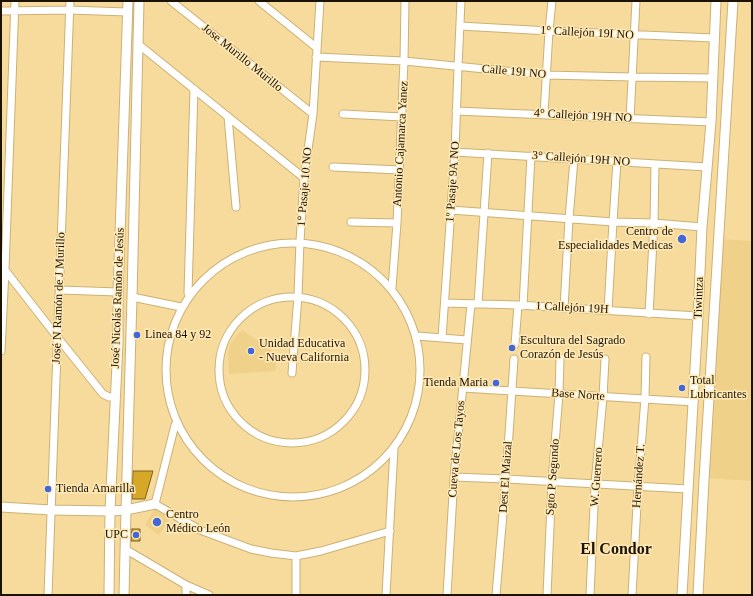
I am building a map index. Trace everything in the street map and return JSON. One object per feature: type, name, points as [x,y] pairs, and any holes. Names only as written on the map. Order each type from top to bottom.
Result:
[{"type":"street","points":[[1,351],[14,1]]},
{"type":"street","name":"José N Ramón de J Murillo","points":[[48,595],[70,1]]},
{"type":"street","name":"José Nicolás Ramón de Jesús","points":[[109,595],[110,511],[118,343],[118,292],[128,1]]},
{"type":"street","name":"José Nicolás Ramón de Jesús","points":[[124,595],[139,1]]},
{"type":"street","name":"Jose Murillo Murillo","points":[[171,1],[313,114]]},
{"type":"street","points":[[259,1],[317,48]]},
{"type":"street","name":"1° Pasaje 10 NO","points":[[292,373],[298,296],[304,178],[313,114],[320,1]]},
{"type":"street","name":"Antonio Cajamarca Yanez","points":[[392,288],[400,170],[405,1]]},
{"type":"street","name":"1º Pasaje 9A NO","points":[[442,338],[455,152],[461,1]]},
{"type":"street","points":[[544,114],[552,1]]},
{"type":"street","points":[[630,119],[636,1]]},
{"type":"street","name":"Tiwintza","points":[[682,595],[694,402],[702,227],[711,122],[716,1]]},
{"type":"street","name":"Tiwintza","points":[[698,595],[733,1]]},
{"type":"street","points":[[1,11],[69,10],[127,12]]},
{"type":"street","name":"1° Callejón 19I NO","points":[[460,26],[549,32],[714,38]]},
{"type":"street","points":[[138,44],[304,178]]},
{"type":"street","name":"Calle 19I NO","points":[[316,57],[404,61],[546,75],[632,78],[713,78]]},
{"type":"street","points":[[188,294],[194,89]]},
{"type":"street","name":"4° Callejón 19H NO","points":[[456,111],[711,122]]},
{"type":"street","points":[[343,114],[402,117]]},
{"type":"street","points":[[228,117],[236,207]]},
{"type":"street","points":[[709,143],[724,144]]},
{"type":"street","name":"3° Callejón 19H NO","points":[[455,152],[707,167]]},
{"type":"street","name":"Cueva de Los Tayos","points":[[447,595],[454,477],[468,340],[474,304],[484,212],[488,153]]},
{"type":"street","points":[[515,344],[528,216],[531,156]]},
{"type":"street","points":[[564,308],[574,159]]},
{"type":"street","points":[[608,310],[612,222],[617,162]]},
{"type":"street","points":[[649,314],[654,223],[655,164]]},
{"type":"street","points":[[333,167],[400,170]]},
{"type":"street","points":[[451,210],[702,227]]},
{"type":"street","points":[[351,222],[397,224]]},
{"type":"street","points":[[300,241],[335,248],[341,251],[366,264],[392,288],[407,311],[417,336],[421,365],[418,395],[409,422],[394,448],[367,474],[334,491],[297,498],[260,494],[225,480],[196,456],[175,425],[169,401],[168,372],[173,340],[181,307],[188,294],[218,264],[257,245],[300,241]]},
{"type":"street","points":[[3,268],[103,394],[115,398]]},
{"type":"street","points":[[60,290],[118,292]]},
{"type":"street","points":[[298,296],[322,302],[342,316],[357,334],[365,357],[365,381],[357,404],[342,423],[322,437],[298,443],[274,441],[252,431],[234,415],[223,394],[218,370],[222,346],[234,325],[252,308],[274,298],[298,296]]},
{"type":"street","points":[[132,297],[181,307]]},
{"type":"street","name":"1 Callejón 19H","points":[[445,302],[698,316]]},
{"type":"street","points":[[417,336],[468,340]]},
{"type":"street","name":"Hernández T.","points":[[632,595],[645,398],[646,357]]},
{"type":"street","name":"Sgto P Segundo","points":[[547,595],[560,358]]},
{"type":"street","name":"Dest El Maizal","points":[[497,595],[514,359]]},
{"type":"street","name":"W. Guerrero","points":[[590,595],[595,484],[605,359]]},
{"type":"street","name":"Base Norte","points":[[463,388],[694,402]]},
{"type":"street","points":[[155,504],[175,425]]},
{"type":"street","points":[[386,595],[394,448]]},
{"type":"street","points":[[454,477],[688,489]]},
{"type":"street","points":[[1,507],[110,511],[126,510],[155,504],[200,530],[251,549],[296,556],[321,551],[390,531]]},
{"type":"street","points":[[125,549],[186,585],[209,595]]},
{"type":"street","points":[[296,556],[296,595]]},
{"type":"street","points":[[684,573],[699,574]]},
{"type":"street","points":[[186,585],[186,595]]},
{"type":"shaded area","points":[[720,239],[752,241],[752,481],[707,478]]},
{"type":"shaded area","name":"Unidad Educativa - Nueva California","points":[[242,330],[278,354],[275,371],[229,374],[229,348],[231,343]]},
{"type":"shaded area","name":"Centro Médico León","points":[[159,508],[170,519],[159,535],[145,525],[154,509]]},
{"type":"building","points":[[133,471],[153,471],[145,499],[132,499]]},
{"type":"building","name":"UPC","points":[[132,529],[140,529],[140,541],[131,541]]},
{"type":"place","name":"Centro de Especialidades Medicas","points":[[682,239]]},
{"type":"place","name":"Linea 84 y 92","points":[[137,335]]},
{"type":"place","name":"Escultura del Sagrado Corazón de Jesús","points":[[512,348]]},
{"type":"place","name":"Unidad Educativa - Nueva California","points":[[251,351]]},
{"type":"place","name":"Tienda Maria","points":[[496,383]]},
{"type":"place","name":"Total Lubricantes","points":[[682,388]]},
{"type":"place","name":"Tienda Amarilla","points":[[48,489]]},
{"type":"place","name":"Centro Médico León","points":[[157,522]]},
{"type":"place","name":"UPC","points":[[136,535]]},
{"type":"district","name":"El Condor","points":[[616,550]]}]
